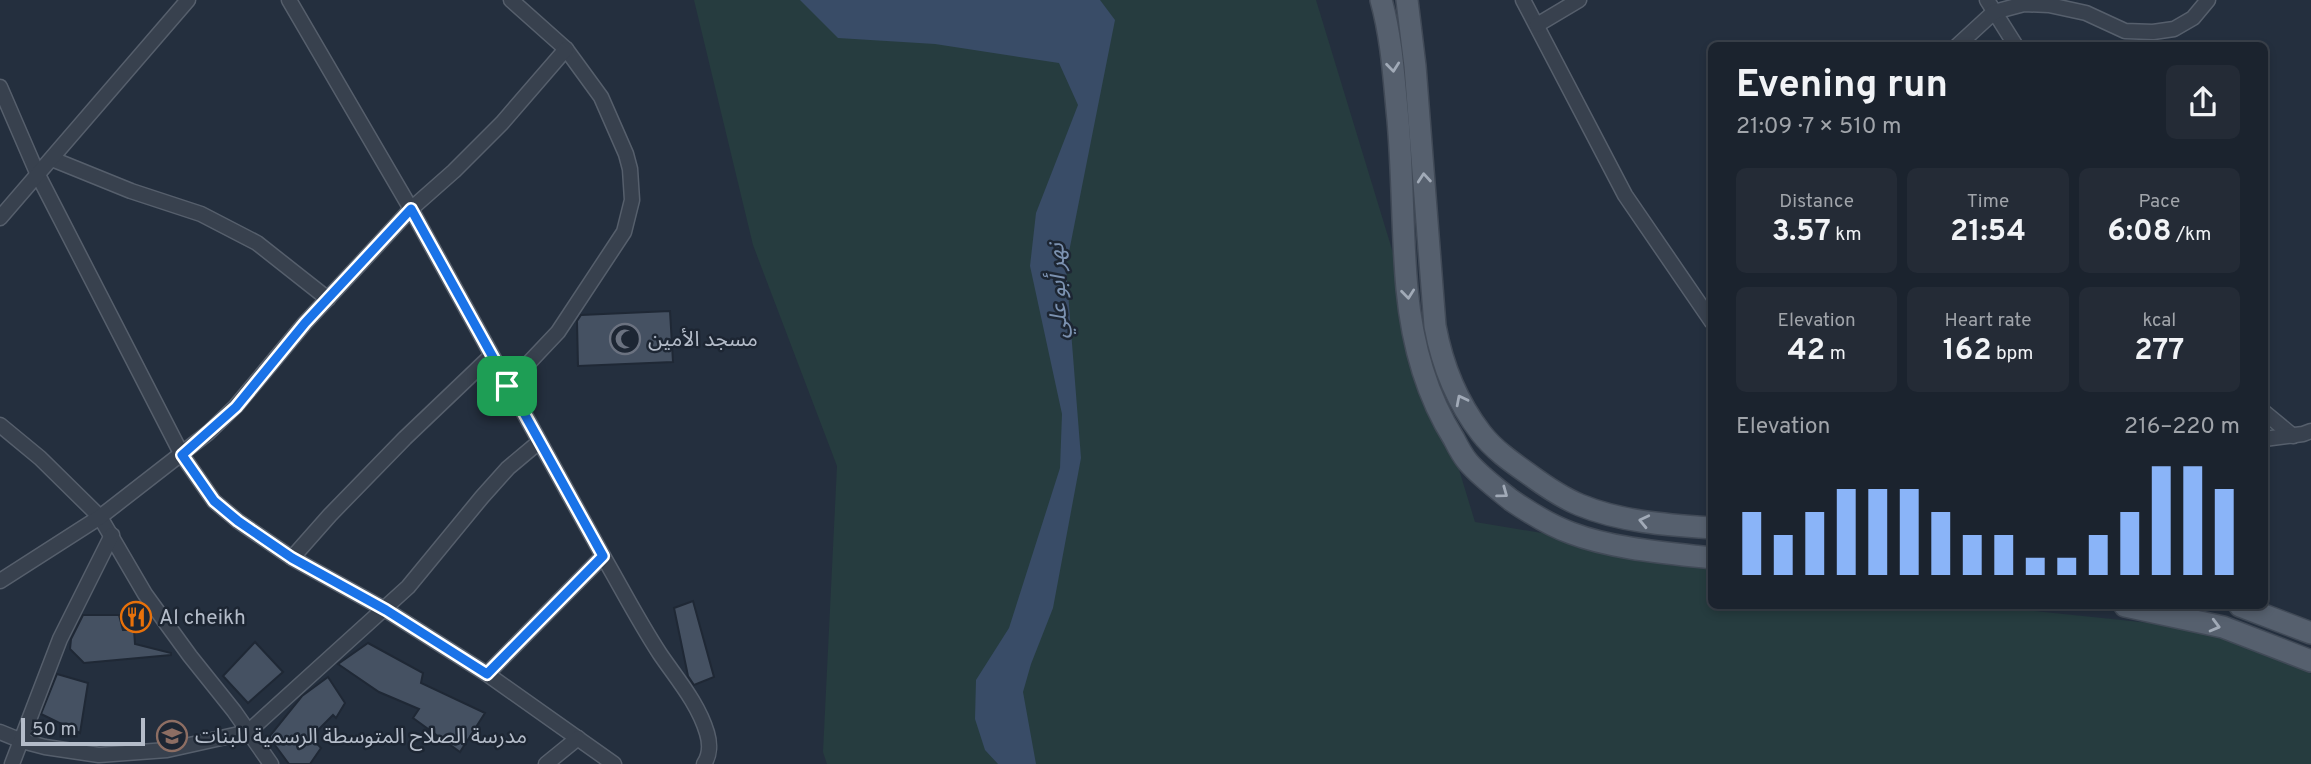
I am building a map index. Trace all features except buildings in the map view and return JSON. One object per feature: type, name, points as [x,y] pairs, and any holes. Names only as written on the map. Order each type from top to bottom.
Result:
[{"type":"main road","points":[[1381,0],[1387,19],[1393,67],[1414,343],[1424,379],[1440,417],[1466,460],[1491,484],[1537,518],[1573,534],[1610,543],[1704,557],[1705,528],[1657,524],[1580,505],[1541,484],[1509,460],[1482,435],[1463,406],[1439,349],[1435,326],[1415,66],[1407,0]]},
{"type":"main road","points":[[2139,609],[2223,627],[2311,661]]},
{"type":"main road","points":[[2248,609],[2311,633]]},
{"type":"street","points":[[0,218],[188,0]]},
{"type":"street","points":[[289,0],[411,209],[638,618],[702,719],[709,748],[708,759],[704,764]]},
{"type":"street","points":[[507,386],[558,332],[620,240],[629,218],[632,200],[628,161],[606,108],[585,72],[566,49],[511,0]]},
{"type":"street","points":[[1523,0],[1625,195],[1708,316]]},
{"type":"street","points":[[1537,25],[1579,0]]},
{"type":"street","points":[[1959,42],[1990,6],[2049,5],[2086,13],[2125,31],[2153,32],[2174,29],[2193,18],[2208,0]]},
{"type":"street","points":[[1990,6],[2013,42]]},
{"type":"street","points":[[0,581],[100,517],[182,455],[236,407],[328,299],[411,209],[494,131],[566,49]]},
{"type":"street","points":[[0,87],[38,175],[182,455],[214,501],[292,558],[386,610],[487,674],[614,764]]},
{"type":"street","points":[[52,159],[131,191],[201,214],[257,243],[328,299]]},
{"type":"street","points":[[292,558],[405,438],[491,356]]},
{"type":"street","points":[[2268,415],[2293,436]]},
{"type":"street","points":[[0,425],[40,458],[100,517],[145,594],[271,764]]},
{"type":"street","points":[[2268,439],[2311,431]]},
{"type":"street","points":[[0,732],[22,741],[71,752],[123,759],[248,732],[386,610],[508,468],[538,442]]},
{"type":"street","points":[[12,764],[60,639],[112,535]]},
{"type":"street","points":[[487,674],[603,556]]},
{"type":"street","points":[[546,764],[578,738]]},
{"type":"green space","points":[[694,0],[1316,0],[1475,522],[1708,561],[1708,609],[2014,609],[2276,636],[2311,674],[2311,764],[827,764],[823,752],[837,466],[753,245]]},
{"type":"water","name":"نهر أبو علي","points":[[800,0],[1100,0],[1115,20],[1066,267],[1081,458],[1053,608],[1023,692],[1036,764],[998,764],[985,750],[975,719],[976,680],[1009,628],[1060,468],[1062,414],[1030,266],[1036,213],[1078,105],[1059,63],[935,44],[838,38]]},
{"type":"place","name":"مسجد الأمين","points":[[625,339]]},
{"type":"place","name":"Al cheikh","points":[[136,617]]},
{"type":"place","name":"مدرسة الصلاح المتوسطة الرسمية للبنات","points":[[172,736]]},
{"type":"route","points":[[411,209],[507,386],[603,556],[487,674],[367,598],[292,558],[238,521],[214,501],[182,455],[236,407],[305,323],[411,209]]}]
